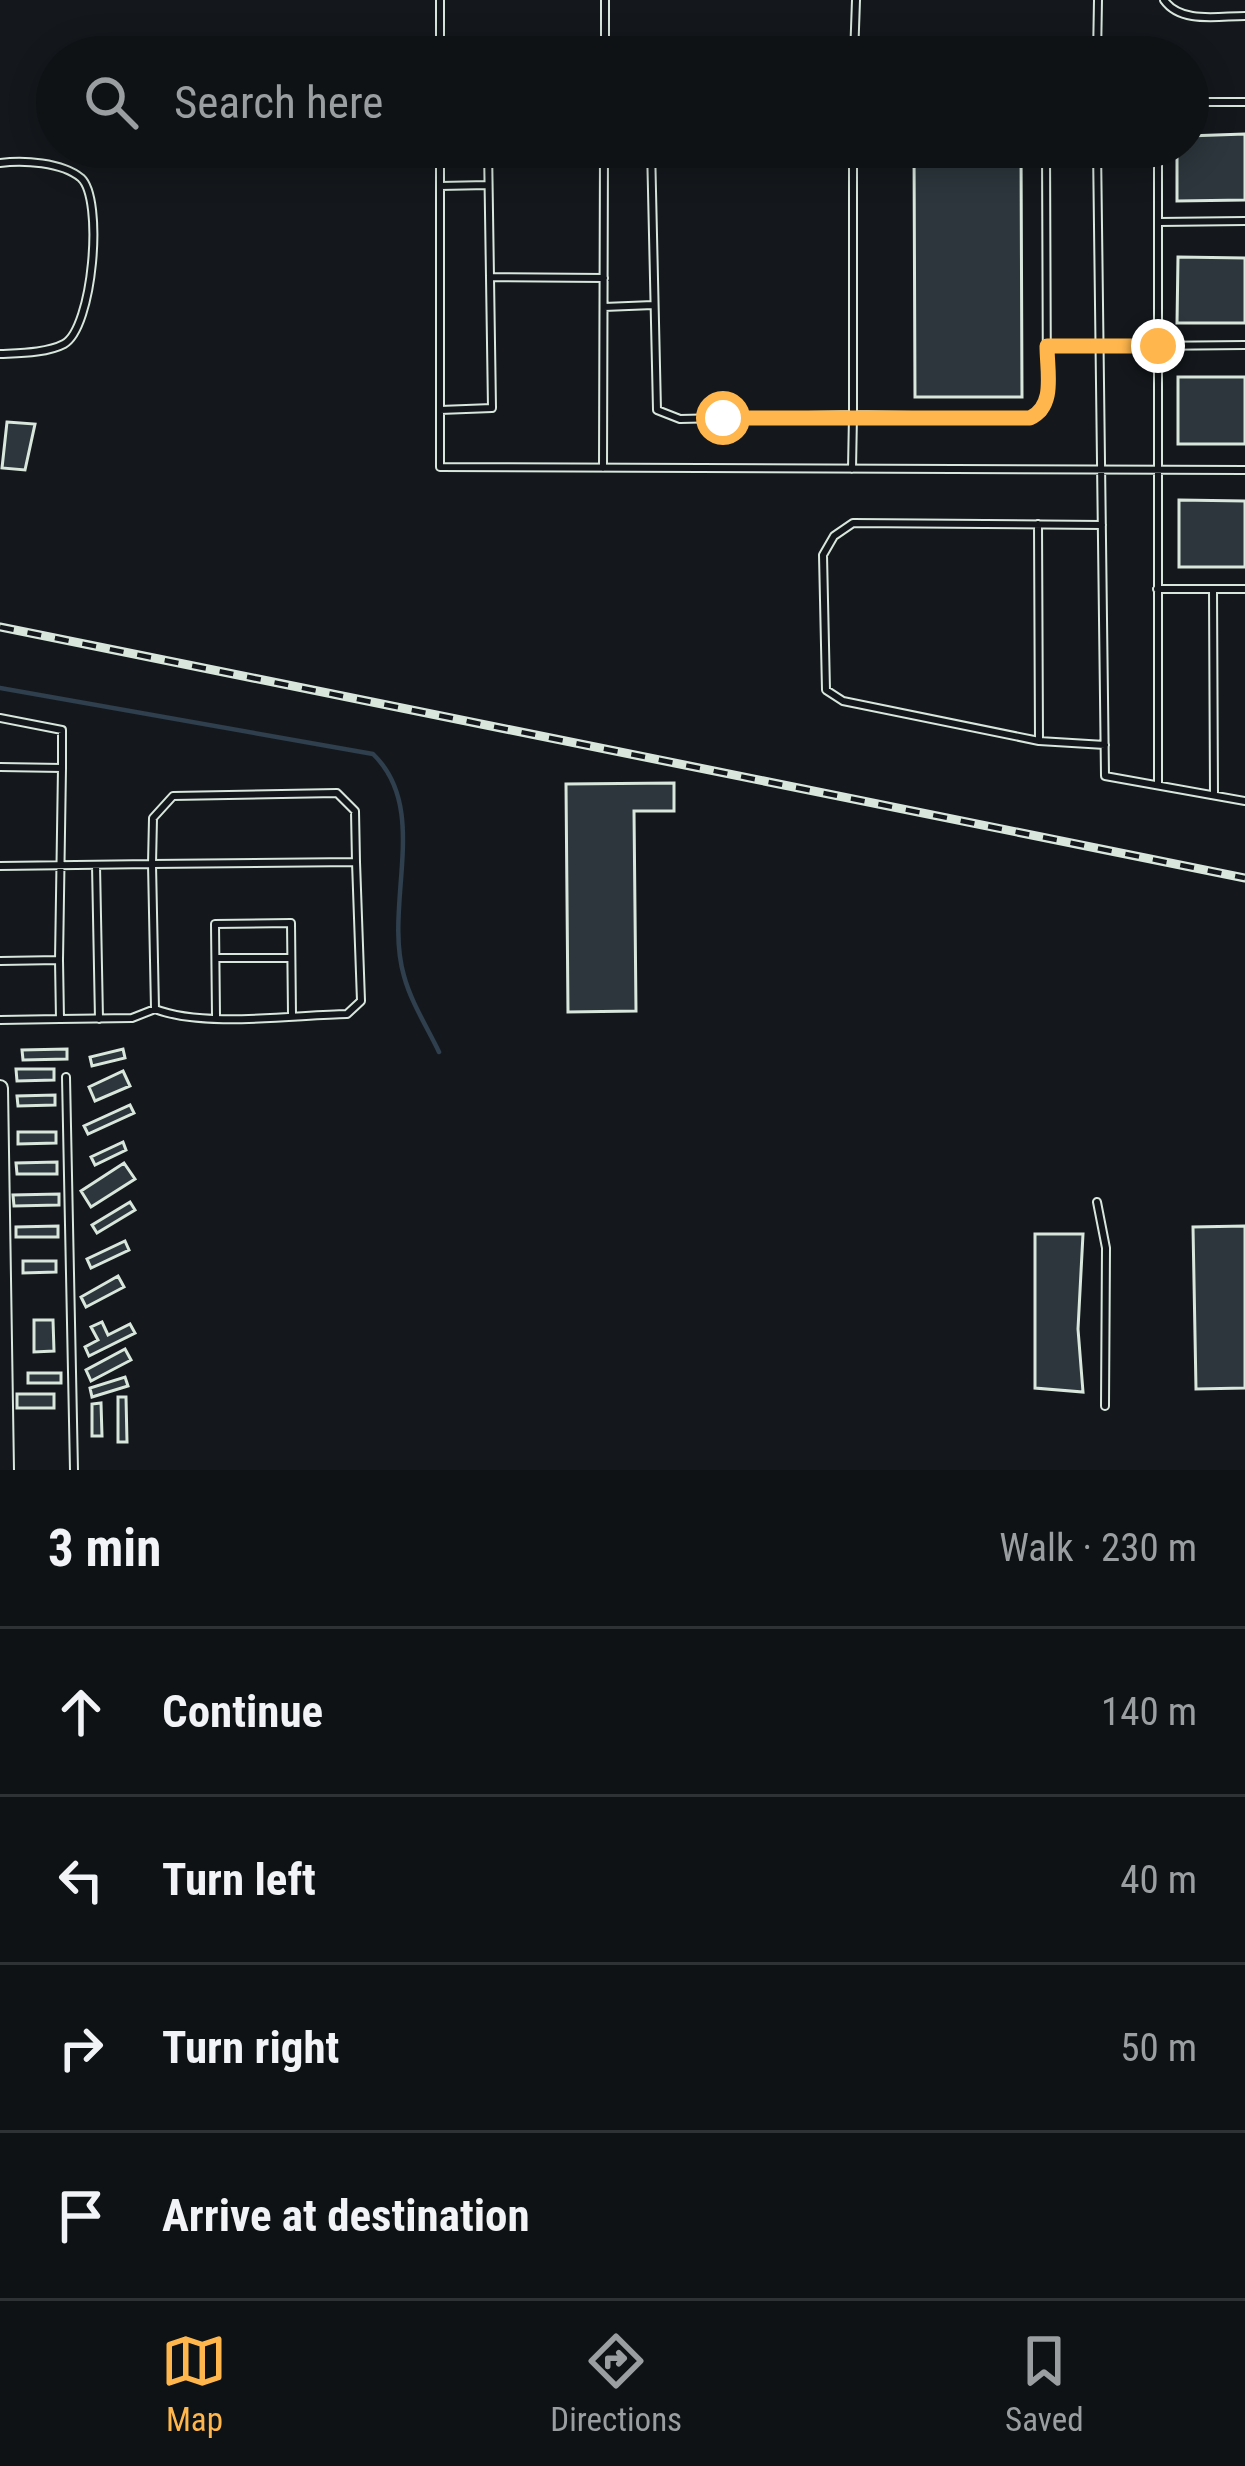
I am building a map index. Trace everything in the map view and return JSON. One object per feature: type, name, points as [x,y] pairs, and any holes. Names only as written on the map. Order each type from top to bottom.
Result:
[{"type":"street","points":[[0,1089],[5,1470]]},
{"type":"lane","points":[[440,0],[440,36]]},
{"type":"lane","points":[[605,0],[605,36]]},
{"type":"lane","points":[[855,36],[856,0]]},
{"type":"lane","points":[[1097,36],[1098,0]]},
{"type":"lane","points":[[1164,0],[1172,12],[1185,16],[1245,16]]},
{"type":"lane","points":[[1209,102],[1245,101]]},
{"type":"lane","points":[[0,163],[36,164]]},
{"type":"lane","points":[[0,354],[64,344],[76,333],[85,309],[94,224],[92,194],[82,179],[51,168]]},
{"type":"lane","points":[[440,168],[440,467],[1245,470]]},
{"type":"lane","points":[[440,410],[492,408],[488,168]]},
{"type":"lane","points":[[603,468],[604,168]]},
{"type":"lane","points":[[651,168],[653,398],[666,416],[1030,418],[1042,412],[1047,401],[1046,168]]},
{"type":"lane","points":[[852,469],[853,168]]},
{"type":"lane","points":[[1097,168],[1105,776],[1245,801]]},
{"type":"lane","points":[[1158,168],[1158,785]]},
{"type":"lane","points":[[440,186],[488,185]]},
{"type":"lane","points":[[1158,222],[1245,221]]},
{"type":"lane","points":[[490,277],[604,278]]},
{"type":"lane","points":[[604,307],[653,305]]},
{"type":"lane","points":[[1047,346],[1245,345]]},
{"type":"lane","points":[[1102,526],[853,523],[834,536],[823,555],[826,690],[843,701],[1039,741],[1105,745]]},
{"type":"lane","points":[[1038,524],[1039,741]]},
{"type":"lane","points":[[1213,589],[1214,795]]},
{"type":"lane","points":[[1156,590],[1245,589]]},
{"type":"lane","points":[[0,718],[62,730],[60,1019]]},
{"type":"lane","points":[[0,767],[62,768]]},
{"type":"lane","points":[[0,1020],[132,1018],[155,1009],[174,1017],[347,1014],[361,1001],[355,811],[348,799],[337,794],[173,796],[160,806],[153,818],[155,1009]]},
{"type":"lane","points":[[0,866],[356,862]]},
{"type":"lane","points":[[96,865],[99,1019]]},
{"type":"lane","points":[[216,1016],[215,924],[291,923],[292,1016]]},
{"type":"lane","points":[[216,958],[292,958]]},
{"type":"lane","points":[[0,961],[59,960]]},
{"type":"lane","points":[[66,1077],[74,1470]]},
{"type":"lane","points":[[1097,1202],[1106,1248],[1105,1406]]},
{"type":"building","points":[[1245,134],[1245,200],[1177,201],[1177,168],[1209,168],[1209,135]]},
{"type":"building","points":[[914,168],[1021,168],[1022,397],[915,397]]},
{"type":"building","points":[[1178,257],[1245,258],[1245,323],[1177,323]]},
{"type":"building","points":[[1178,377],[1245,377],[1245,444],[1178,444]]},
{"type":"building","points":[[7,422],[35,424],[25,470],[2,468]]},
{"type":"building","points":[[1179,500],[1245,501],[1245,567],[1179,567]]},
{"type":"building","points":[[674,783],[674,811],[634,811],[636,1011],[568,1012],[566,784]]},
{"type":"building","points":[[67,1049],[67,1059],[23,1060],[22,1050]]},
{"type":"building","points":[[123,1049],[125,1058],[92,1066],[90,1057]]},
{"type":"building","points":[[16,1069],[54,1069],[54,1080],[17,1081]]},
{"type":"building","points":[[123,1071],[130,1086],[95,1101],[89,1087]]},
{"type":"building","points":[[55,1095],[55,1105],[18,1106],[17,1096]]},
{"type":"building","points":[[130,1105],[134,1113],[88,1134],[84,1126]]},
{"type":"building","points":[[18,1132],[56,1132],[56,1143],[18,1144]]},
{"type":"building","points":[[123,1142],[126,1150],[95,1165],[91,1157]]},
{"type":"building","points":[[57,1162],[57,1174],[17,1174],[16,1163]]},
{"type":"building","points":[[124,1163],[135,1179],[91,1207],[81,1191]]},
{"type":"building","points":[[59,1194],[59,1205],[14,1206],[13,1195]]},
{"type":"building","points":[[130,1202],[135,1210],[97,1233],[92,1225]]},
{"type":"building","points":[[58,1226],[58,1237],[16,1237],[16,1227]]},
{"type":"building","points":[[1245,1226],[1245,1388],[1196,1389],[1193,1227]]},
{"type":"building","points":[[1035,1234],[1083,1234],[1078,1329],[1083,1392],[1035,1388]]},
{"type":"building","points":[[125,1241],[129,1250],[91,1268],[87,1259]]},
{"type":"building","points":[[23,1261],[56,1261],[56,1272],[23,1273]]},
{"type":"building","points":[[118,1276],[124,1287],[86,1307],[81,1297]]},
{"type":"building","points":[[34,1320],[53,1320],[54,1351],[34,1352]]},
{"type":"building","points":[[102,1322],[108,1335],[130,1324],[135,1333],[89,1356],[85,1347],[98,1340],[91,1327]]},
{"type":"building","points":[[125,1349],[131,1360],[91,1381],[86,1370]]},
{"type":"building","points":[[28,1373],[61,1373],[61,1383],[28,1383]]},
{"type":"building","points":[[125,1377],[128,1386],[92,1397],[90,1388]]},
{"type":"building","points":[[17,1394],[54,1394],[54,1408],[17,1408]]},
{"type":"building","points":[[118,1397],[126,1397],[127,1442],[118,1442]]},
{"type":"building","points":[[101,1403],[102,1436],[92,1436],[92,1404]]},
{"type":"waterway","points":[[0,688],[373,754],[390,777],[403,830],[398,919],[404,976],[439,1052]]},
{"type":"railway","points":[[0,627],[1245,878]]},
{"type":"route","points":[[723,418],[1030,418],[1042,412],[1047,401],[1047,346],[1158,346]]}]
